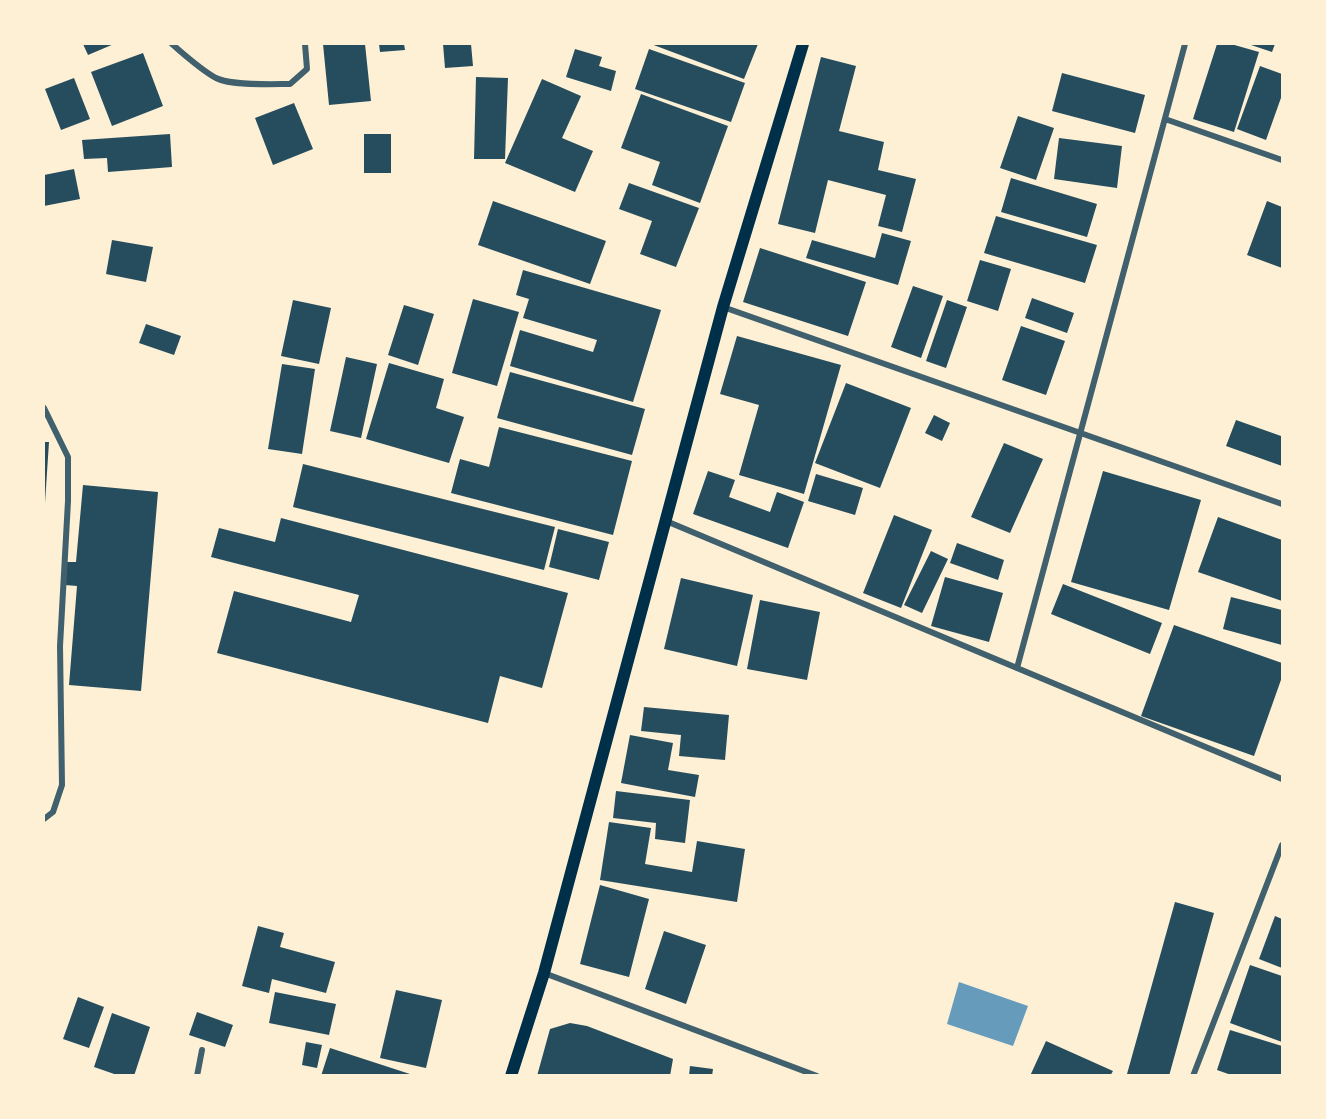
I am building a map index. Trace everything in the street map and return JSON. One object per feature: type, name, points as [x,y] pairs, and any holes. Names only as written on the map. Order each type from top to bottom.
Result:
[{"type":"main road","points":[[511,1076],[544,973],[723,307],[804,44]]},
{"type":"street","points":[[172,44],[218,80],[257,84],[290,84],[307,69],[305,44]]},
{"type":"street","points":[[1017,668],[1185,44]]},
{"type":"street","points":[[1165,118],[1282,160]]},
{"type":"street","points":[[723,307],[1282,504]]},
{"type":"street","points":[[44,408],[68,457],[68,501],[60,646],[62,785],[53,812],[44,819]]},
{"type":"street","points":[[666,521],[1282,779]]},
{"type":"street","points":[[1193,1076],[1282,845]]},
{"type":"street","points":[[544,973],[818,1076]]},
{"type":"street","points":[[197,1076],[202,1050]]},
{"type":"water","points":[[959,982],[1028,1006],[1013,1046],[947,1024]]},
{"type":"building","points":[[83,44],[114,44],[88,55]]},
{"type":"building","points":[[323,44],[365,44],[371,101],[329,105]]},
{"type":"building","points":[[379,44],[404,44],[405,50],[380,52]]},
{"type":"building","points":[[443,44],[471,44],[473,66],[445,68]]},
{"type":"building","points":[[651,44],[758,44],[744,79]]},
{"type":"building","points":[[1217,44],[1231,44],[1259,52],[1234,132],[1193,119]]},
{"type":"building","points":[[1248,44],[1275,44],[1272,52]]},
{"type":"building","points":[[575,49],[602,57],[599,66],[616,71],[611,91],[566,77]]},
{"type":"building","points":[[649,49],[745,83],[731,122],[635,89]]},
{"type":"building","points":[[143,53],[163,106],[112,126],[91,72]]},
{"type":"building","points":[[821,57],[856,66],[839,131],[884,142],[878,170],[916,179],[902,232],[878,226],[886,195],[828,180],[815,233],[778,224]]},
{"type":"building","points":[[1260,66],[1282,74],[1282,95],[1266,140],[1237,129]]},
{"type":"building","points":[[1062,73],[1145,95],[1135,133],[1052,111]]},
{"type":"building","points":[[476,77],[508,78],[505,159],[474,159]]},
{"type":"building","points":[[74,78],[90,119],[61,130],[45,89]]},
{"type":"building","points":[[542,79],[581,96],[562,138],[593,151],[575,192],[505,163]]},
{"type":"building","points":[[641,94],[728,126],[700,203],[652,185],[660,162],[621,148]]},
{"type":"building","points":[[294,103],[313,149],[273,165],[255,118]]},
{"type":"building","points":[[1018,116],[1054,128],[1036,180],[1000,168]]},
{"type":"building","points":[[170,134],[172,167],[108,172],[107,158],[84,159],[82,140]]},
{"type":"building","points":[[364,134],[391,134],[391,173],[364,173]]},
{"type":"building","points":[[1059,138],[1122,146],[1117,188],[1054,179]]},
{"type":"building","points":[[74,169],[80,199],[44,206],[44,175]]},
{"type":"building","points":[[1011,178],[1097,204],[1087,237],[1001,212]]},
{"type":"building","points":[[629,183],[699,208],[676,267],[640,254],[652,221],[619,209]]},
{"type":"building","points":[[493,201],[606,241],[590,284],[478,245]]},
{"type":"building","points":[[1267,201],[1282,207],[1282,268],[1247,255]]},
{"type":"building","points":[[996,216],[1097,245],[1085,283],[984,253]]},
{"type":"building","points":[[882,233],[911,241],[898,285],[806,258],[812,240],[875,258]]},
{"type":"building","points":[[112,240],[153,247],[146,282],[106,274]]},
{"type":"building","points":[[760,248],[866,282],[848,336],[743,302]]},
{"type":"building","points":[[980,260],[1011,269],[998,311],[967,301]]},
{"type":"building","points":[[523,270],[661,310],[633,402],[510,366],[520,330],[593,352],[597,340],[523,318],[529,299],[516,295]]},
{"type":"building","points":[[913,286],[943,296],[921,358],[891,347]]},
{"type":"building","points":[[1032,298],[1074,313],[1067,333],[1025,318]]},
{"type":"building","points":[[473,299],[519,312],[497,386],[452,373]]},
{"type":"building","points":[[293,300],[331,308],[319,364],[281,356]]},
{"type":"building","points":[[947,300],[967,307],[946,368],[926,361]]},
{"type":"building","points":[[404,305],[434,314],[418,365],[388,355]]},
{"type":"building","points":[[146,324],[181,336],[174,355],[139,343]]},
{"type":"building","points":[[1021,326],[1065,341],[1046,395],[1002,380]]},
{"type":"building","points":[[737,336],[841,365],[804,494],[739,475],[759,405],[720,394]]},
{"type":"building","points":[[346,357],[377,364],[361,438],[330,431]]},
{"type":"building","points":[[389,363],[444,379],[436,408],[464,417],[449,463],[366,439]]},
{"type":"building","points":[[282,364],[315,369],[302,454],[268,449]]},
{"type":"building","points":[[510,372],[645,409],[632,455],[497,418]]},
{"type":"building","points":[[846,383],[911,408],[880,488],[815,463]]},
{"type":"building","points":[[934,415],[950,423],[942,441],[925,433]]},
{"type":"building","points":[[1236,420],[1281,436],[1282,432],[1282,466],[1226,446]]},
{"type":"building","points":[[499,427],[632,461],[613,535],[451,493],[460,459],[489,467]]},
{"type":"building","points":[[44,442],[49,442],[45,503],[44,503]]},
{"type":"building","points":[[1004,443],[1043,459],[1010,533],[971,517]]},
{"type":"building","points":[[303,464],[555,527],[544,570],[293,507]]},
{"type":"building","points":[[708,471],[735,480],[729,497],[770,512],[777,492],[804,502],[788,548],[693,514]]},
{"type":"building","points":[[1103,471],[1201,500],[1169,610],[1071,582]]},
{"type":"building","points":[[816,474],[863,488],[855,515],[808,501]]},
{"type":"building","points":[[83,485],[158,492],[141,691],[69,685],[77,586],[65,585],[67,562],[76,562]]},
{"type":"building","points":[[894,515],[932,530],[901,608],[863,593]]},
{"type":"building","points":[[1218,517],[1282,540],[1282,601],[1198,572]]},
{"type":"building","points":[[281,518],[568,593],[542,688],[500,676],[488,723],[217,653],[234,591],[351,622],[359,595],[211,557],[219,528],[275,542]]},
{"type":"building","points":[[558,529],[609,542],[599,580],[549,567]]},
{"type":"building","points":[[957,543],[1004,560],[998,580],[950,563]]},
{"type":"building","points":[[931,551],[948,559],[922,613],[904,605]]},
{"type":"building","points":[[945,577],[1003,593],[989,642],[931,626]]},
{"type":"building","points":[[681,578],[753,595],[737,666],[664,649]]},
{"type":"building","points":[[1063,584],[1162,623],[1150,654],[1051,614]]},
{"type":"building","points":[[1231,597],[1282,610],[1282,645],[1223,629]]},
{"type":"building","points":[[760,600],[820,612],[807,680],[747,669]]},
{"type":"building","points":[[1174,625],[1282,663],[1282,677],[1254,756],[1141,716]]},
{"type":"building","points":[[644,707],[729,715],[725,760],[679,756],[681,735],[641,731]]},
{"type":"building","points":[[630,735],[673,743],[668,770],[699,775],[695,797],[621,783]]},
{"type":"building","points":[[616,791],[690,800],[685,843],[655,839],[656,823],[613,818]]},
{"type":"building","points":[[609,822],[651,828],[645,864],[692,872],[697,841],[745,849],[737,902],[600,880]]},
{"type":"building","points":[[600,885],[649,899],[629,977],[580,964]]},
{"type":"building","points":[[1175,902],[1214,913],[1169,1076],[1133,1076],[1127,1074]]},
{"type":"building","points":[[1275,916],[1282,919],[1282,968],[1259,959]]},
{"type":"building","points":[[258,926],[284,933],[280,947],[335,962],[326,993],[272,979],[269,993],[242,986]]},
{"type":"building","points":[[664,931],[706,945],[686,1004],[645,989]]},
{"type":"building","points":[[1250,965],[1282,976],[1282,1042],[1230,1023]]},
{"type":"building","points":[[396,990],[442,1000],[426,1068],[380,1058]]},
{"type":"building","points":[[275,992],[336,1004],[329,1035],[269,1023]]},
{"type":"building","points":[[78,997],[104,1007],[89,1048],[63,1039]]},
{"type":"building","points":[[197,1012],[233,1025],[225,1047],[189,1035]]},
{"type":"building","points":[[112,1013],[150,1027],[134,1076],[120,1076],[94,1067]]},
{"type":"building","points":[[570,1023],[587,1026],[673,1059],[670,1076],[537,1076],[550,1029]]},
{"type":"building","points":[[1230,1030],[1282,1046],[1282,1076],[1234,1076],[1217,1070]]},
{"type":"building","points":[[1046,1041],[1113,1071],[1110,1076],[1030,1076]]},
{"type":"building","points":[[306,1042],[322,1045],[317,1068],[302,1065]]},
{"type":"building","points":[[330,1048],[413,1075],[413,1076],[321,1076]]},
{"type":"building","points":[[690,1066],[713,1069],[712,1076],[689,1076]]}]
